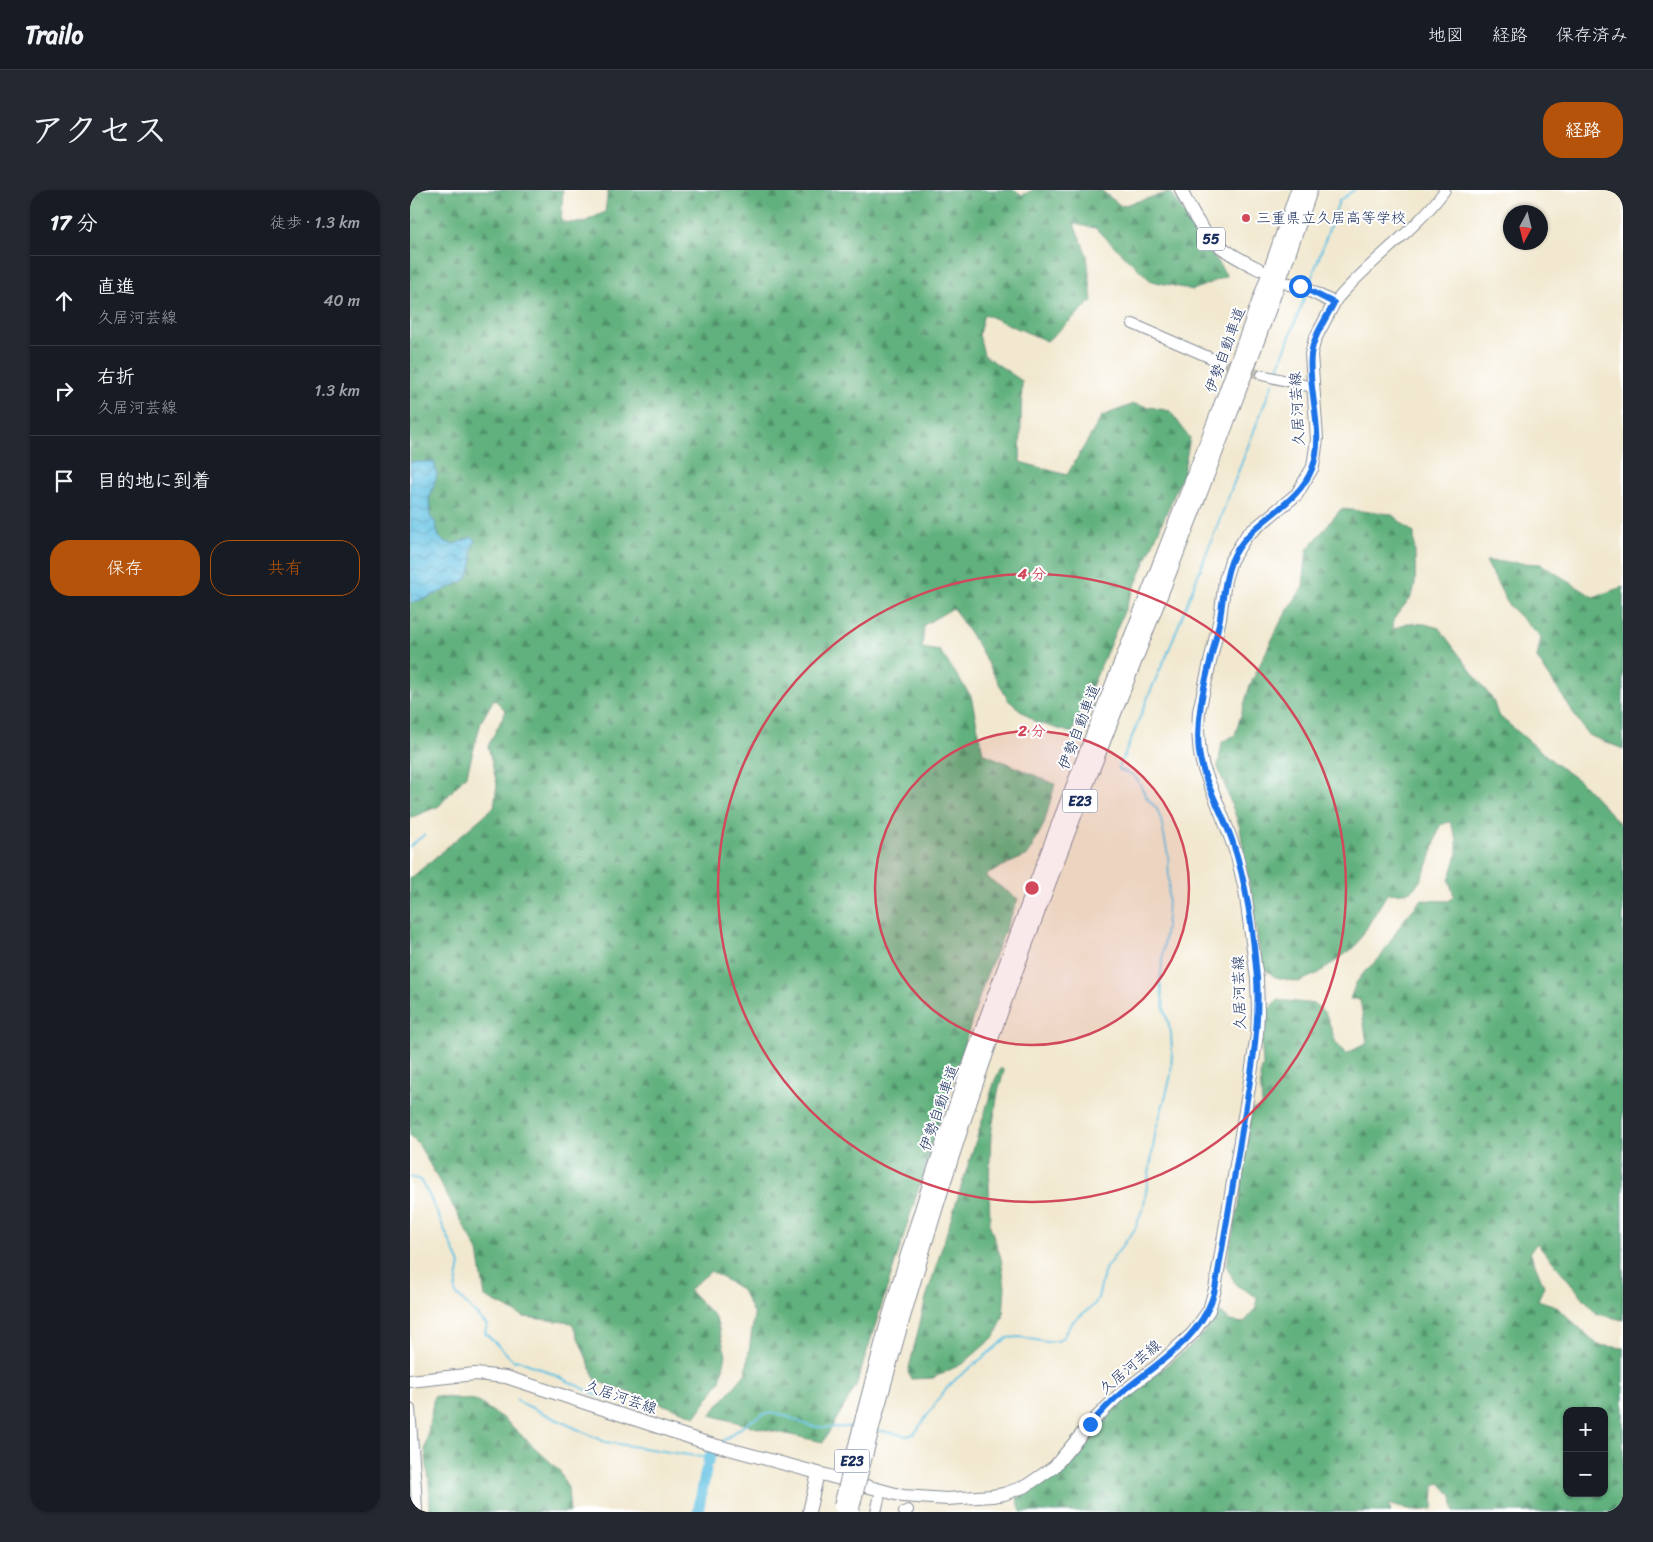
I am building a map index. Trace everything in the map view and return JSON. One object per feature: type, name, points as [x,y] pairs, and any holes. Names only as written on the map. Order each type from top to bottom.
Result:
[{"type":"highway","name":"伊勢自動車道","points":[[846,1510],[869,1418],[892,1309],[931,1182],[1002,975],[1058,825],[1218,414],[1272,268],[1298,190]]},
{"type":"highway","name":"伊勢自動車道","points":[[869,1418],[904,1312],[948,1167],[1012,978],[1229,418],[1310,190]]},
{"type":"main road","name":"55","points":[[1181,190],[1195,220],[1209,237],[1230,254],[1259,269]]},
{"type":"main road","points":[[1290,284],[1300,286],[1334,303]]},
{"type":"main road","name":"久居河芸線","points":[[410,1381],[475,1374],[506,1377],[707,1443],[903,1496],[927,1498],[976,1497],[1004,1494],[1016,1490],[1036,1481],[1054,1468],[1090,1424],[1119,1395],[1158,1365],[1193,1333],[1209,1310],[1215,1289],[1257,1034],[1258,1012],[1257,979],[1245,890],[1237,856],[1203,767],[1198,731],[1199,710],[1220,618],[1225,580],[1231,560],[1248,535],[1297,494],[1313,467],[1317,439],[1311,354],[1315,339],[1334,303]]},
{"type":"main road","points":[[809,1512],[818,1473]]},
{"type":"street","points":[[1334,303],[1350,284],[1390,248],[1437,201],[1445,190]]},
{"type":"street","points":[[1133,324],[1220,362]]},
{"type":"street","points":[[1262,375],[1312,388]]},
{"type":"street","points":[[410,1409],[413,1501],[417,1512]]},
{"type":"street","points":[[876,1512],[881,1490]]},
{"type":"green space","points":[[410,190],[563,190],[561,222],[582,223],[605,212],[608,190],[1015,190],[1022,195],[1033,190],[1101,190],[1121,206],[1170,192],[1227,276],[1193,290],[1151,281],[1095,228],[1074,224],[1087,255],[1092,301],[1047,341],[984,314],[979,334],[984,355],[1022,381],[1020,462],[1067,475],[1102,416],[1134,404],[1170,411],[1190,438],[1183,474],[1072,733],[1035,722],[1008,700],[979,647],[953,608],[924,625],[922,648],[940,651],[971,696],[983,753],[1055,784],[1044,824],[1028,855],[985,876],[1018,899],[985,979],[856,1386],[823,1442],[710,1415],[746,1373],[754,1315],[742,1290],[711,1271],[689,1290],[716,1318],[726,1355],[720,1381],[696,1416],[596,1381],[572,1323],[524,1317],[485,1297],[478,1251],[419,1145],[410,1136],[410,879],[494,807],[497,784],[488,746],[506,711],[494,699],[481,722],[467,774],[439,806],[410,818],[410,603],[430,597],[465,580],[470,572],[473,560],[471,550],[472,537],[454,544],[444,542],[439,537],[435,522],[430,516],[429,500],[437,475],[434,463],[410,462]]},
{"type":"green space","points":[[1341,509],[1391,514],[1414,533],[1416,572],[1413,593],[1394,619],[1392,630],[1407,623],[1425,624],[1439,628],[1493,700],[1498,715],[1561,768],[1581,782],[1623,827],[1623,1320],[1597,1314],[1537,1243],[1530,1252],[1544,1286],[1538,1300],[1556,1306],[1598,1345],[1623,1348],[1623,1512],[1454,1512],[1452,1496],[1440,1483],[1434,1485],[1433,1509],[1427,1510],[1411,1510],[1388,1504],[1391,1512],[1021,1512],[1017,1498],[1077,1453],[1107,1412],[1197,1341],[1220,1312],[1230,1321],[1244,1323],[1256,1308],[1257,1297],[1236,1285],[1226,1265],[1239,1205],[1251,1111],[1262,1105],[1260,1076],[1263,1065],[1261,1036],[1265,1014],[1277,1000],[1316,1004],[1326,1014],[1336,1043],[1346,1054],[1367,1043],[1360,999],[1350,999],[1356,983],[1366,970],[1380,958],[1403,921],[1421,900],[1449,901],[1454,896],[1449,880],[1457,855],[1457,839],[1450,822],[1440,825],[1429,861],[1416,887],[1408,892],[1387,894],[1355,947],[1319,973],[1298,982],[1275,977],[1262,967],[1240,828],[1218,767],[1222,742],[1235,735],[1250,685],[1282,619],[1303,587],[1307,550]]},
{"type":"green space","points":[[1486,561],[1541,564],[1593,597],[1623,587],[1623,749],[1588,735],[1537,658],[1541,637],[1509,606]]},
{"type":"green space","points":[[1001,1068],[1004,1071],[998,1092],[991,1135],[989,1184],[990,1226],[1001,1258],[1005,1287],[1003,1317],[995,1336],[964,1363],[933,1378],[911,1379],[908,1372],[926,1298],[995,1080]]},
{"type":"green space","points":[[434,1396],[475,1400],[504,1419],[559,1470],[568,1488],[570,1512],[430,1512],[425,1450]]},
{"type":"water","points":[[410,462],[434,462],[437,475],[429,500],[430,516],[435,522],[439,537],[444,542],[454,544],[472,537],[476,541],[471,550],[473,560],[470,572],[465,580],[430,597],[410,603]]},
{"type":"waterway","points":[[1311,280],[1339,201],[1354,190]]},
{"type":"waterway","points":[[1275,376],[1305,296]]},
{"type":"waterway","points":[[876,1430],[908,1436],[915,1433],[945,1390],[1007,1338],[1020,1337],[1046,1342],[1058,1341],[1063,1337],[1072,1322],[1094,1305],[1098,1298],[1105,1269],[1135,1229],[1144,1205],[1156,1129],[1171,1075],[1171,1033],[1164,1008],[1160,982],[1167,916],[1168,855],[1157,809],[1146,797],[1133,775],[1118,769],[1167,655],[1273,382]]},
{"type":"waterway","points":[[410,846],[424,835]]},
{"type":"waterway","points":[[410,1177],[420,1180],[429,1195],[460,1264],[456,1294],[487,1325],[485,1333],[514,1361],[518,1360],[546,1371],[604,1398]]},
{"type":"waterway","points":[[517,1399],[517,1401],[605,1442],[708,1458]]},
{"type":"waterway","points":[[723,1441],[753,1420],[771,1413],[780,1414],[803,1424],[814,1426],[831,1428],[855,1426]]},
{"type":"waterway","points":[[708,1462],[711,1454]]},
{"type":"waterway","points":[[698,1512],[706,1470]]},
{"type":"tunnel","points":[[1220,362],[1262,375]]},
{"type":"place","name":"三重県立久居高等学校","points":[[1246,218]]},
{"type":"route","points":[[1090,1424],[1119,1395],[1158,1365],[1193,1333],[1209,1310],[1214,1296],[1249,1087],[1257,1034],[1258,1012],[1257,979],[1245,890],[1237,856],[1203,767],[1200,754],[1198,721],[1220,618],[1225,580],[1231,560],[1248,535],[1297,494],[1312,470],[1315,459],[1317,439],[1311,354],[1315,339],[1334,303],[1300,286]]}]
